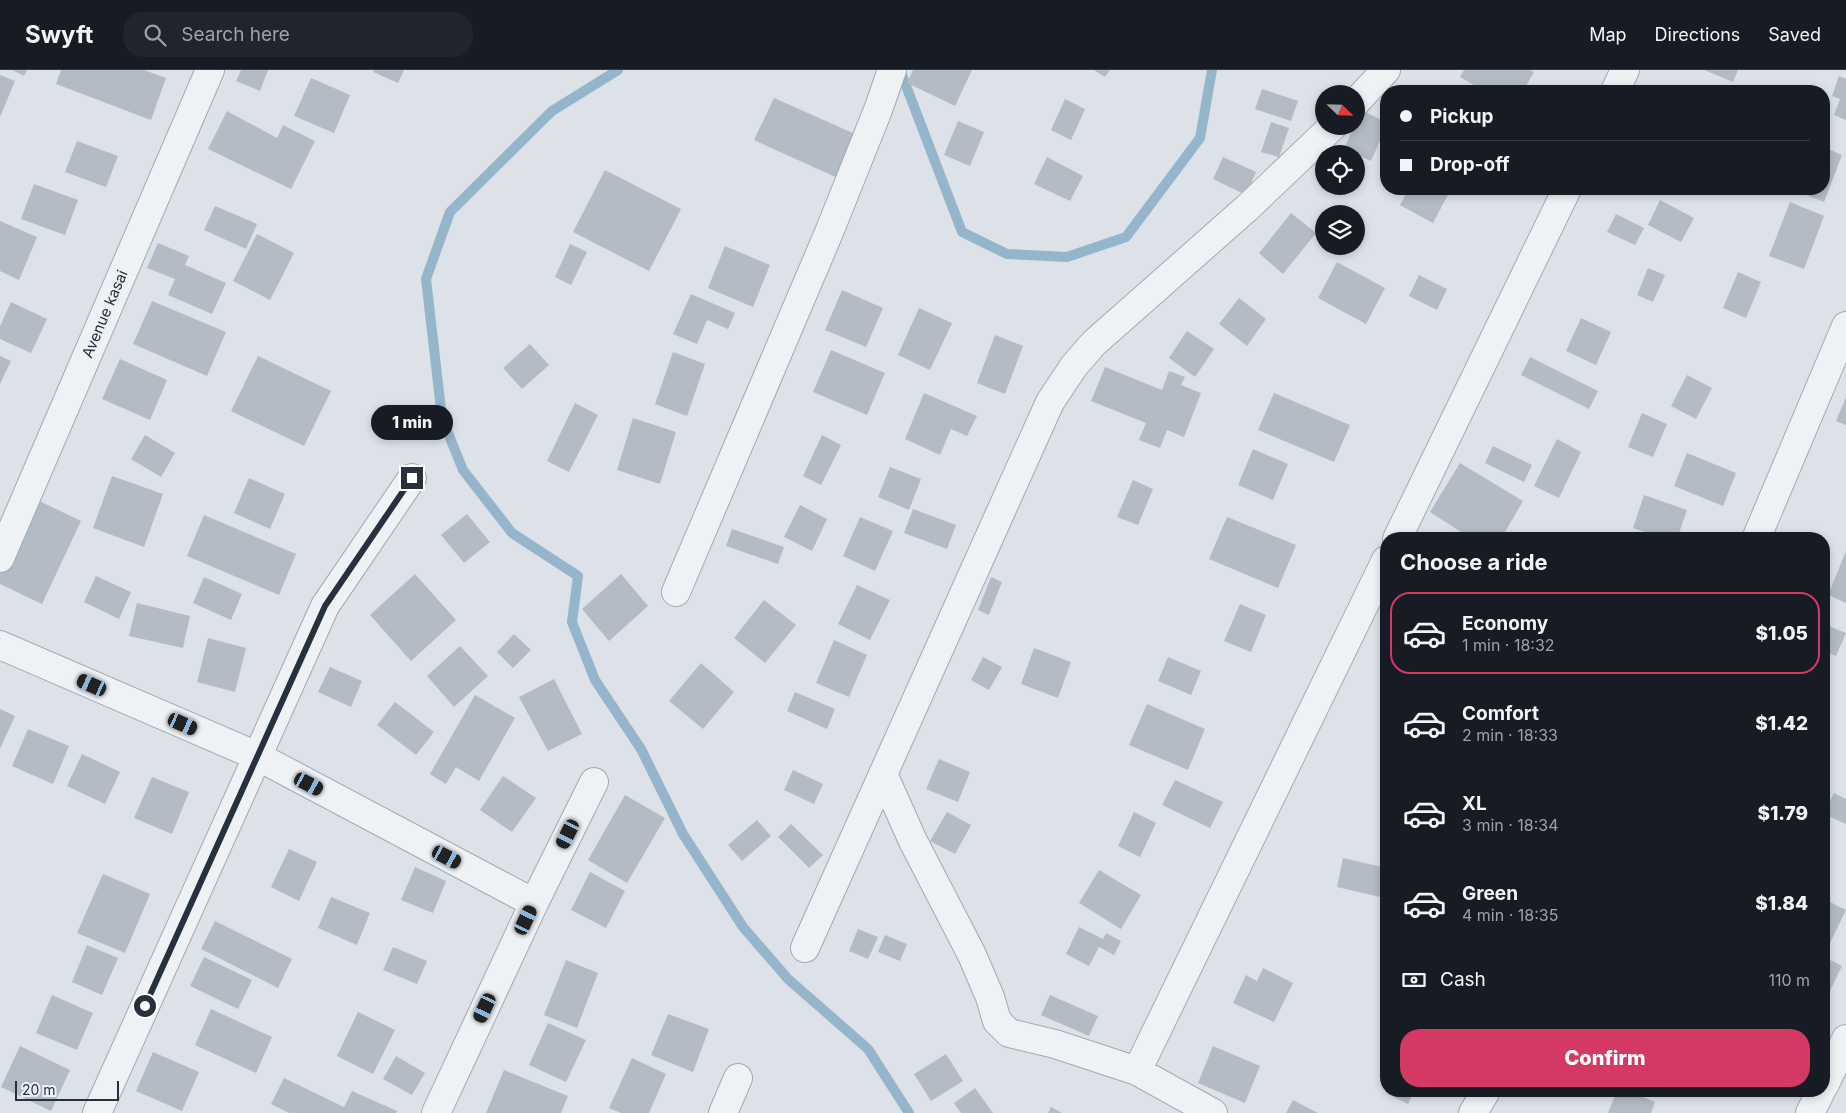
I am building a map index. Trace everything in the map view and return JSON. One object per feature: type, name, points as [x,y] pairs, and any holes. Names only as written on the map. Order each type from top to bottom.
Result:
[{"type":"street","name":"Avenue kasai","points":[[0,558],[210,70]]},
{"type":"street","points":[[676,592],[830,230],[892,70]]},
{"type":"street","points":[[1365,92],[1386,70]]},
{"type":"street","points":[[1618,85],[1625,70]]},
{"type":"street","points":[[805,948],[1050,402],[1074,366],[1125,314],[1247,208],[1324,135]]},
{"type":"street","points":[[1399,532],[1564,195]]},
{"type":"street","points":[[1759,532],[1846,326]]},
{"type":"street","points":[[97,1113],[325,606],[412,478]]},
{"type":"street","points":[[1137,1071],[1380,572]]},
{"type":"street","points":[[0,645],[257,756],[534,903]]},
{"type":"street","points":[[883,774],[913,842],[972,955],[990,997],[997,1021],[1009,1033],[1065,1047],[1137,1071],[1213,1113]]},
{"type":"street","points":[[436,1113],[534,903],[594,782]]},
{"type":"street","points":[[1830,1073],[1846,1039]]},
{"type":"street","points":[[723,1113],[738,1078]]},
{"type":"street","points":[[1473,1113],[1482,1097]]},
{"type":"street","points":[[1810,1113],[1818,1097]]},
{"type":"building","points":[[12,70],[27,70],[24,76]]},
{"type":"building","points":[[61,70],[144,70],[166,78],[151,120],[56,84]]},
{"type":"building","points":[[241,70],[268,70],[260,91],[236,81]]},
{"type":"building","points":[[374,70],[404,70],[398,83],[373,72]]},
{"type":"building","points":[[913,70],[972,70],[955,106],[907,83]]},
{"type":"building","points":[[1094,70],[1110,70],[1105,77]]},
{"type":"building","points":[[1464,70],[1530,70],[1534,72],[1526,85],[1474,85],[1460,77]]},
{"type":"building","points":[[1704,70],[1738,70],[1733,82]]},
{"type":"building","points":[[0,75],[15,81],[0,117]]},
{"type":"building","points":[[1839,76],[1846,79],[1846,120],[1834,115],[1840,99],[1832,96]]},
{"type":"building","points":[[311,78],[350,95],[334,133],[294,116]]},
{"type":"building","points":[[1262,89],[1298,101],[1291,121],[1255,109]]},
{"type":"building","points":[[774,98],[862,137],[842,180],[754,140]]},
{"type":"building","points":[[1065,99],[1085,109],[1071,140],[1051,130]]},
{"type":"building","points":[[227,111],[277,138],[283,125],[315,141],[291,189],[208,149]]},
{"type":"building","points":[[1365,112],[1380,119],[1380,141],[1371,161],[1365,158],[1365,145],[1346,145],[1350,135],[1365,135]]},
{"type":"building","points":[[958,121],[984,132],[970,166],[944,155]]},
{"type":"building","points":[[1271,122],[1289,128],[1279,157],[1261,152]]},
{"type":"building","points":[[77,141],[118,156],[106,187],[65,172]]},
{"type":"building","points":[[1830,150],[1842,155],[1830,186]]},
{"type":"building","points":[[1047,157],[1083,176],[1070,201],[1034,184]]},
{"type":"building","points":[[1223,157],[1256,172],[1246,195],[1213,179]]},
{"type":"building","points":[[605,170],[681,209],[649,271],[573,232]]},
{"type":"building","points":[[34,184],[78,200],[65,235],[21,219]]},
{"type":"building","points":[[1406,195],[1448,195],[1433,223],[1400,205]]},
{"type":"building","points":[[1806,195],[1827,195],[1824,202]]},
{"type":"building","points":[[1660,200],[1694,218],[1681,242],[1648,225]]},
{"type":"building","points":[[1790,202],[1824,216],[1804,269],[1769,256]]},
{"type":"building","points":[[215,206],[257,224],[246,249],[204,230]]},
{"type":"building","points":[[1291,213],[1315,232],[1283,274],[1259,253]]},
{"type":"building","points":[[1616,214],[1644,228],[1635,245],[1607,232]]},
{"type":"building","points":[[0,221],[37,237],[19,280],[0,271]]},
{"type":"building","points":[[257,234],[294,253],[270,300],[233,281]]},
{"type":"building","points":[[158,243],[189,256],[185,265],[226,283],[212,314],[168,295],[175,279],[147,268]]},
{"type":"building","points":[[570,244],[587,252],[571,285],[555,277]]},
{"type":"building","points":[[725,246],[770,265],[753,307],[708,288]]},
{"type":"building","points":[[1337,262],[1385,288],[1366,324],[1318,298]]},
{"type":"building","points":[[1648,268],[1665,275],[1653,302],[1637,295]]},
{"type":"building","points":[[1738,272],[1761,282],[1746,318],[1723,308]]},
{"type":"building","points":[[1419,275],[1447,289],[1437,310],[1409,296]]},
{"type":"building","points":[[842,290],[883,308],[866,347],[825,330]]},
{"type":"building","points":[[691,294],[735,313],[728,329],[707,320],[697,344],[673,334]]},
{"type":"building","points":[[1239,298],[1266,319],[1247,346],[1219,324]]},
{"type":"building","points":[[152,301],[226,332],[207,376],[133,344]]},
{"type":"building","points":[[11,302],[47,319],[31,353],[0,339],[0,326]]},
{"type":"building","points":[[919,308],[952,323],[930,370],[898,355]]},
{"type":"building","points":[[1581,318],[1611,332],[1596,365],[1566,351]]},
{"type":"building","points":[[1187,331],[1214,349],[1195,377],[1169,358]]},
{"type":"building","points":[[995,335],[1023,346],[1005,394],[977,383]]},
{"type":"building","points":[[530,344],[549,365],[522,389],[503,368]]},
{"type":"building","points":[[831,350],[885,373],[867,415],[813,392]]},
{"type":"building","points":[[673,352],[705,364],[687,416],[655,404]]},
{"type":"building","points":[[0,356],[11,361],[0,384]]},
{"type":"building","points":[[258,356],[331,391],[304,446],[231,411]]},
{"type":"building","points":[[1530,357],[1598,391],[1589,409],[1521,375]]},
{"type":"building","points":[[120,359],[167,380],[150,420],[102,399]]},
{"type":"building","points":[[1105,367],[1162,390],[1169,371],[1185,377],[1181,385],[1201,393],[1184,437],[1167,430],[1160,448],[1139,440],[1146,423],[1091,401]]},
{"type":"building","points":[[1687,375],[1712,388],[1696,419],[1671,406]]},
{"type":"building","points":[[924,393],[977,416],[967,436],[951,429],[940,455],[905,439]]},
{"type":"building","points":[[1274,393],[1350,425],[1334,462],[1258,430]]},
{"type":"building","points":[[1846,397],[1846,425],[1836,421]]},
{"type":"building","points":[[575,403],[598,415],[569,472],[547,461]]},
{"type":"building","points":[[1642,413],[1667,424],[1653,457],[1628,447]]},
{"type":"building","points":[[633,418],[676,432],[660,484],[617,470]]},
{"type":"building","points":[[145,435],[175,453],[161,477],[131,459]]},
{"type":"building","points":[[822,435],[841,445],[821,485],[803,476]]},
{"type":"building","points":[[1557,439],[1581,452],[1559,498],[1534,486]]},
{"type":"building","points":[[1493,446],[1532,465],[1524,482],[1485,463]]},
{"type":"building","points":[[1253,449],[1288,464],[1273,500],[1238,485]]},
{"type":"building","points":[[1687,453],[1736,473],[1723,506],[1674,486]]},
{"type":"building","points":[[1460,463],[1523,501],[1505,532],[1461,532],[1430,512]]},
{"type":"building","points":[[890,467],[921,479],[909,510],[878,497]]},
{"type":"building","points":[[112,476],[163,494],[144,547],[93,528]]},
{"type":"building","points":[[249,478],[285,494],[270,529],[234,513]]},
{"type":"building","points":[[1133,480],[1153,489],[1138,525],[1117,517]]},
{"type":"building","points":[[1644,495],[1687,510],[1679,532],[1645,532],[1633,528]]},
{"type":"building","points":[[33,498],[81,521],[42,604],[0,584],[0,568]]},
{"type":"building","points":[[800,505],[827,519],[812,551],[784,537]]},
{"type":"building","points":[[913,509],[956,525],[947,549],[904,533]]},
{"type":"building","points":[[467,514],[490,542],[464,563],[441,535]]},
{"type":"building","points":[[204,515],[296,554],[279,595],[187,556]]},
{"type":"building","points":[[860,517],[893,531],[875,571],[843,556]]},
{"type":"building","points":[[1227,517],[1296,545],[1278,588],[1209,559]]},
{"type":"building","points":[[732,529],[784,547],[778,564],[726,546]]},
{"type":"building","points":[[1846,551],[1846,603],[1830,596],[1830,590]]},
{"type":"building","points":[[415,574],[456,620],[411,661],[370,615]]},
{"type":"building","points":[[621,574],[648,606],[609,641],[582,609]]},
{"type":"building","points":[[96,576],[131,592],[119,619],[84,602]]},
{"type":"building","points":[[204,577],[242,594],[231,620],[193,603]]},
{"type":"building","points":[[991,577],[1002,582],[989,615],[978,610]]},
{"type":"building","points":[[857,585],[890,600],[870,640],[838,624]]},
{"type":"building","points":[[764,600],[796,625],[765,663],[734,638]]},
{"type":"building","points":[[137,603],[190,616],[183,648],[129,636]]},
{"type":"building","points":[[1240,604],[1266,615],[1251,652],[1224,641]]},
{"type":"building","points":[[1830,626],[1846,633],[1836,656],[1830,654]]},
{"type":"building","points":[[514,634],[531,650],[513,668],[497,652]]},
{"type":"building","points":[[208,638],[246,648],[235,692],[197,682]]},
{"type":"building","points":[[834,640],[867,655],[849,697],[816,683]]},
{"type":"building","points":[[460,646],[488,676],[454,707],[427,676]]},
{"type":"building","points":[[1034,648],[1071,662],[1058,698],[1021,684]]},
{"type":"building","points":[[983,657],[1002,667],[989,690],[971,680]]},
{"type":"building","points":[[1168,657],[1201,671],[1191,695],[1158,681]]},
{"type":"building","points":[[701,663],[734,692],[703,729],[669,701]]},
{"type":"building","points":[[330,667],[362,681],[351,707],[318,692]]},
{"type":"building","points":[[554,679],[582,734],[548,751],[519,697]]},
{"type":"building","points":[[795,692],[835,709],[827,729],[787,711]]},
{"type":"building","points":[[475,695],[515,718],[479,781],[456,767],[446,784],[430,774]]},
{"type":"building","points":[[395,702],[434,732],[416,755],[377,725]]},
{"type":"building","points":[[1147,704],[1205,729],[1188,770],[1129,745]]},
{"type":"building","points":[[0,709],[15,716],[0,749]]},
{"type":"building","points":[[28,729],[69,746],[53,784],[12,766]]},
{"type":"building","points":[[82,754],[120,772],[105,804],[67,786]]},
{"type":"building","points":[[939,759],[970,772],[958,802],[926,789]]},
{"type":"building","points":[[793,770],[823,784],[814,804],[784,790]]},
{"type":"building","points":[[503,776],[536,798],[512,832],[480,810]]},
{"type":"building","points":[[152,777],[189,792],[172,834],[134,818]]},
{"type":"building","points":[[1175,780],[1223,802],[1210,828],[1162,805]]},
{"type":"building","points":[[1834,793],[1846,799],[1846,824],[1830,817],[1830,801]]},
{"type":"building","points":[[625,795],[665,818],[627,883],[588,860]]},
{"type":"building","points":[[947,812],[971,825],[955,854],[930,841]]},
{"type":"building","points":[[1134,812],[1156,823],[1140,857],[1118,846]]},
{"type":"building","points":[[757,820],[771,836],[742,861],[728,845]]},
{"type":"building","points":[[791,824],[823,855],[809,868],[778,837]]},
{"type":"building","points":[[289,849],[317,862],[299,901],[271,887]]},
{"type":"building","points":[[1343,858],[1380,867],[1380,897],[1337,887]]},
{"type":"building","points":[[415,867],[446,881],[433,913],[401,900]]},
{"type":"building","points":[[1099,870],[1141,895],[1121,929],[1079,903]]},
{"type":"building","points":[[590,872],[625,891],[606,928],[571,910]]},
{"type":"building","points":[[103,874],[150,894],[125,953],[77,933]]},
{"type":"building","points":[[331,897],[370,913],[357,945],[318,928]]},
{"type":"building","points":[[1830,902],[1846,910],[1830,943]]},
{"type":"building","points":[[215,921],[292,959],[278,988],[201,949]]},
{"type":"building","points":[[1079,927],[1103,939],[1106,933],[1121,941],[1114,955],[1099,947],[1089,966],[1066,954]]},
{"type":"building","points":[[858,929],[878,937],[868,959],[849,951]]},
{"type":"building","points":[[885,935],[907,944],[900,961],[878,952]]},
{"type":"building","points":[[87,945],[118,958],[102,995],[72,982]]},
{"type":"building","points":[[393,947],[427,961],[417,984],[383,970]]},
{"type":"building","points":[[204,957],[252,980],[238,1009],[190,986]]},
{"type":"building","points":[[566,960],[598,973],[577,1028],[544,1015]]},
{"type":"building","points":[[1830,960],[1842,966],[1830,991]]},
{"type":"building","points":[[1263,968],[1293,983],[1274,1022],[1233,1003],[1246,975],[1257,981]]},
{"type":"building","points":[[52,995],[93,1013],[77,1050],[36,1033]]},
{"type":"building","points":[[1050,995],[1098,1016],[1089,1036],[1041,1015]]},
{"type":"building","points":[[211,1009],[272,1037],[256,1073],[195,1045]]},
{"type":"building","points":[[358,1012],[395,1030],[373,1074],[337,1056]]},
{"type":"building","points":[[668,1014],[709,1029],[693,1072],[651,1055]]},
{"type":"building","points":[[548,1023],[586,1040],[566,1082],[529,1065]]},
{"type":"building","points":[[20,1046],[70,1070],[51,1111],[1,1087]]},
{"type":"building","points":[[1213,1046],[1260,1066],[1245,1103],[1198,1083]]},
{"type":"building","points":[[153,1052],[199,1072],[182,1111],[136,1091]]},
{"type":"building","points":[[946,1054],[963,1081],[931,1101],[914,1074]]},
{"type":"building","points":[[396,1056],[425,1073],[412,1095],[383,1079]]},
{"type":"building","points":[[632,1058],[666,1074],[649,1113],[621,1113],[609,1108]]},
{"type":"building","points":[[504,1070],[568,1096],[561,1113],[486,1113]]},
{"type":"building","points":[[284,1078],[344,1107],[352,1091],[397,1111],[396,1113],[289,1113],[271,1104]]},
{"type":"building","points":[[975,1088],[993,1113],[961,1113],[954,1103]]},
{"type":"building","points":[[1394,1097],[1411,1097],[1408,1104]]},
{"type":"building","points":[[1615,1097],[1643,1097],[1655,1102],[1651,1113],[1608,1113]]},
{"type":"building","points":[[1293,1100],[1318,1113],[1286,1113]]},
{"type":"building","points":[[1051,1107],[1062,1113],[1048,1113]]},
{"type":"waterway","points":[[618,70],[552,111],[450,212],[426,279],[442,418],[463,470],[512,533],[578,576],[572,622],[595,680],[641,749],[683,834],[743,927],[788,979],[868,1049],[909,1113]]},
{"type":"waterway","points":[[900,70],[962,232],[1007,254],[1067,257],[1126,237],[1200,138],[1212,70]]},
{"type":"route","points":[[145,1006],[325,606],[412,478]]}]
